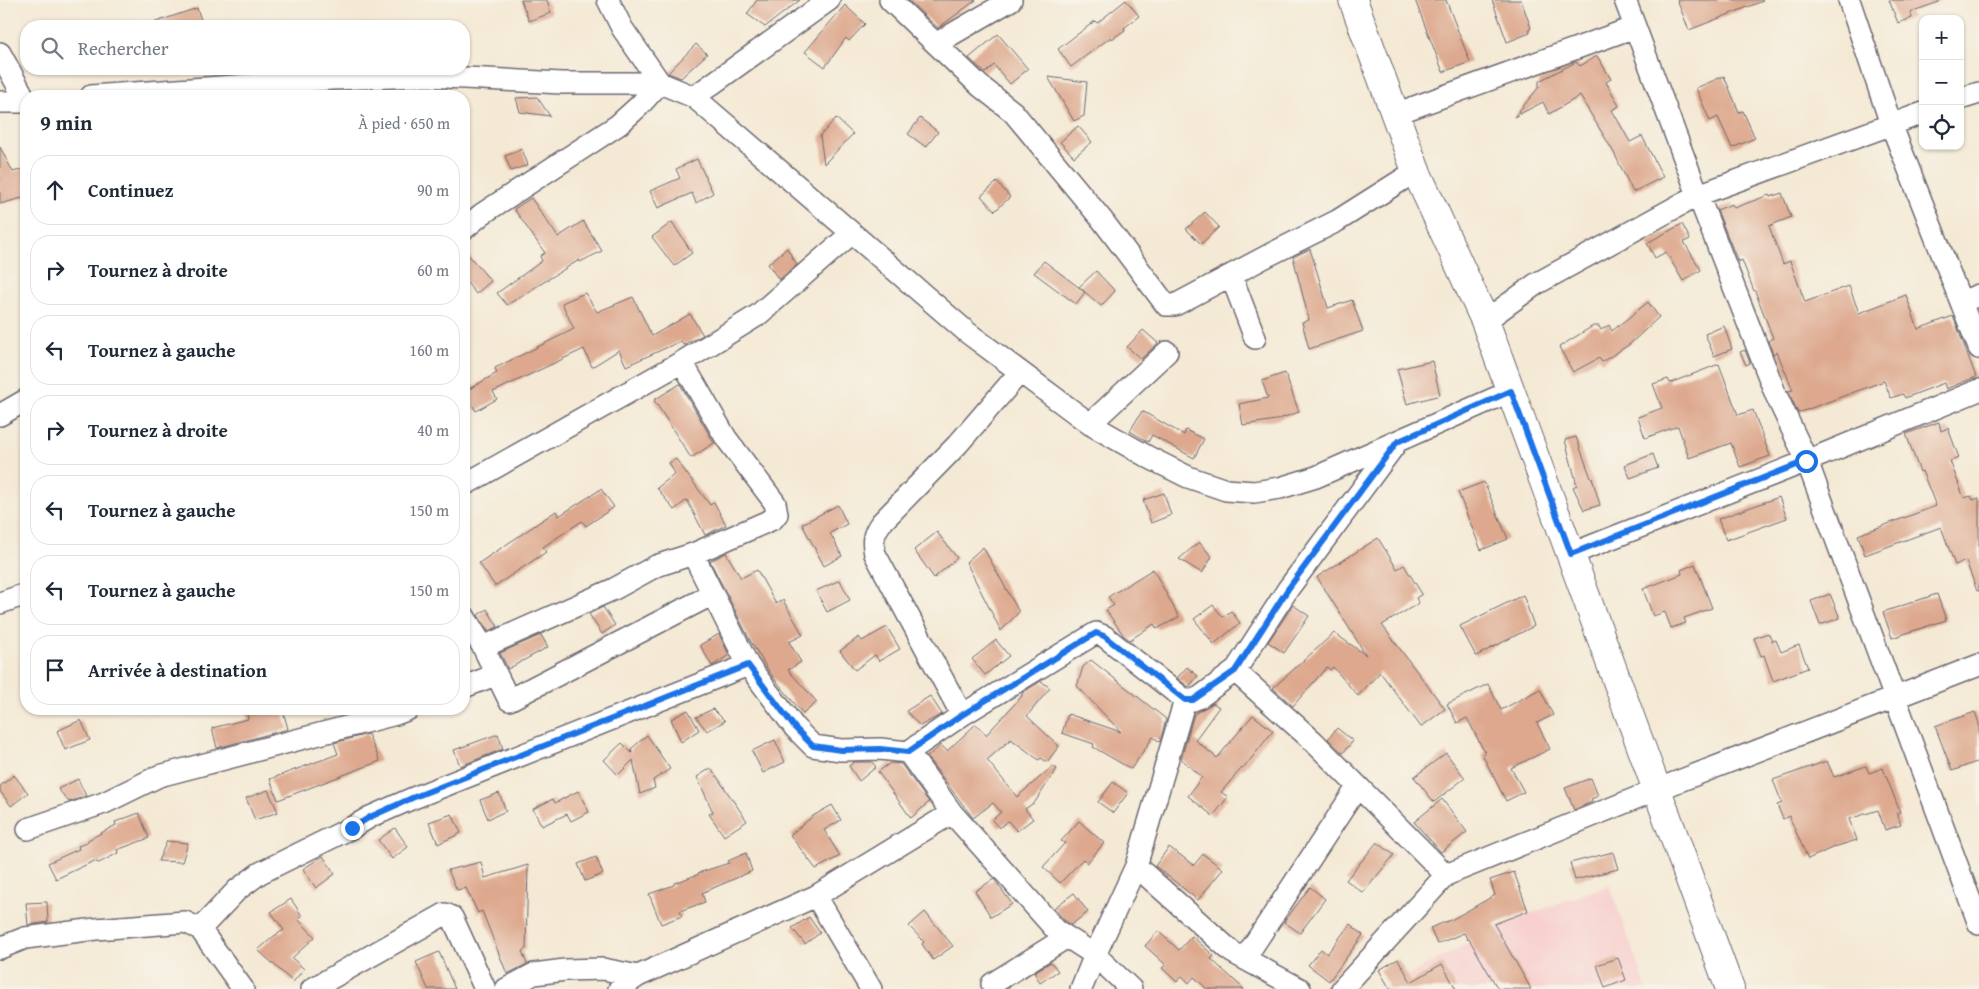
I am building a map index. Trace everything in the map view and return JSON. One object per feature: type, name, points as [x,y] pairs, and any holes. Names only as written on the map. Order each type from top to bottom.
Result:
[{"type":"main road","points":[[1353,0],[1416,171],[1485,321],[1730,989]]},
{"type":"street","points":[[608,0],[622,28],[660,83]]},
{"type":"street","points":[[694,97],[829,0]]},
{"type":"street","points":[[890,0],[938,43],[980,86],[1013,112],[1103,221],[1166,305],[1175,305],[1231,274],[1337,222],[1416,171]]},
{"type":"street","points":[[938,43],[1011,0]]},
{"type":"street","points":[[1625,0],[1776,395],[1806,461],[1979,924]]},
{"type":"street","points":[[1848,0],[1891,124],[1970,299],[1979,348]]},
{"type":"street","points":[[1395,114],[1634,27]]},
{"type":"street","points":[[0,53],[20,91]]},
{"type":"street","points":[[228,90],[332,79],[426,76],[562,83],[660,83],[694,97],[968,333],[1090,424],[1188,477],[1226,490],[1254,492],[1280,488],[1316,477],[1511,391]]},
{"type":"street","points":[[470,224],[482,214],[618,125],[660,83]]},
{"type":"street","points":[[1964,99],[1979,93]]},
{"type":"street","points":[[0,102],[20,102]]},
{"type":"street","points":[[1485,321],[1536,284],[1698,195],[1919,114]]},
{"type":"street","points":[[470,482],[682,362],[758,315],[852,232]]},
{"type":"street","points":[[1231,274],[1255,338]]},
{"type":"street","points":[[1090,424],[1167,352]]},
{"type":"street","points":[[483,647],[614,589],[656,566],[693,554],[773,520],[777,514],[775,503],[726,438],[682,362]]},
{"type":"street","points":[[962,715],[874,554],[872,541],[881,523],[958,444],[1020,372]]},
{"type":"street","points":[[1571,554],[1979,390]]},
{"type":"street","points":[[0,415],[20,403]]},
{"type":"street","points":[[693,554],[748,665],[795,728],[813,746],[841,750],[880,749],[908,752],[962,715],[1096,633],[1104,636],[1185,700],[1193,700],[1200,697],[1235,671],[1288,589],[1397,442]]},
{"type":"street","points":[[470,626],[483,647],[509,700],[713,594]]},
{"type":"street","points":[[0,604],[20,596]]},
{"type":"street","points":[[200,929],[237,890],[260,873],[352,828],[370,817],[412,798],[748,665]]},
{"type":"street","points":[[1342,989],[1446,875],[1656,790],[1979,665]]},
{"type":"street","points":[[1235,671],[1312,741],[1446,875]]},
{"type":"street","points":[[470,684],[495,674]]},
{"type":"street","points":[[1081,989],[1095,954],[1136,866],[1185,700]]},
{"type":"street","points":[[28,828],[104,803],[159,776],[392,715]]},
{"type":"street","points":[[908,752],[952,813],[1056,930],[1095,954],[1131,989]]},
{"type":"street","points":[[1245,958],[1358,786]]},
{"type":"street","points":[[619,989],[638,976],[816,896],[952,813]]},
{"type":"street","points":[[1136,866],[1232,952],[1300,989]]},
{"type":"street","points":[[816,896],[871,989]]},
{"type":"street","points":[[312,989],[445,914],[452,917],[485,989]]},
{"type":"street","points":[[0,948],[25,938],[96,929],[185,922],[200,929],[243,989]]},
{"type":"street","points":[[992,984],[1067,936]]},
{"type":"street","points":[[506,989],[534,974],[565,970],[603,969],[638,976]]},
{"type":"shaded area","points":[[1609,885],[1647,989],[1383,989],[1505,923]]},
{"type":"building","points":[[521,0],[547,0],[551,13],[529,21]]},
{"type":"building","points":[[757,0],[800,0],[765,27],[747,14]]},
{"type":"building","points":[[908,0],[976,0],[938,28]]},
{"type":"building","points":[[1126,0],[1139,16],[1124,28],[1125,30],[1112,39],[1111,37],[1071,67],[1058,49],[1095,21],[1097,23]]},
{"type":"building","points":[[1415,0],[1446,0],[1470,62],[1443,72]]},
{"type":"building","points":[[1492,0],[1521,0],[1531,28],[1529,29],[1530,33],[1507,42]]},
{"type":"building","points":[[1677,0],[1762,0],[1763,1],[1689,30]]},
{"type":"building","points":[[1889,0],[1939,0],[1939,2],[1910,12],[1912,18],[1898,23]]},
{"type":"building","points":[[845,5],[865,24],[849,41],[846,38],[825,67],[805,52]]},
{"type":"building","points":[[197,8],[201,20],[162,20]]},
{"type":"building","points":[[998,34],[1028,69],[1010,84],[994,65],[985,73],[969,58]]},
{"type":"building","points":[[696,44],[707,54],[681,78],[668,73]]},
{"type":"building","points":[[1597,56],[1611,79],[1606,82],[1619,106],[1612,110],[1630,142],[1642,136],[1663,177],[1633,192],[1613,151],[1580,96],[1549,114],[1543,102],[1514,117],[1539,87],[1539,81],[1576,62],[1580,66]]},
{"type":"building","points":[[1724,76],[1739,112],[1743,111],[1755,138],[1732,148],[1718,117],[1710,121],[1696,88]]},
{"type":"building","points":[[1048,77],[1087,82],[1084,116],[1074,121]]},
{"type":"building","points":[[537,97],[550,116],[520,112],[516,98]]},
{"type":"building","points":[[836,118],[853,134],[824,164],[820,136]]},
{"type":"building","points":[[920,118],[938,132],[926,147],[908,134]]},
{"type":"building","points":[[1078,126],[1092,142],[1074,157],[1060,142]]},
{"type":"building","points":[[0,147],[13,172],[20,170],[20,199],[0,204]]},
{"type":"building","points":[[522,149],[528,165],[511,171],[505,156]]},
{"type":"building","points":[[697,159],[713,193],[696,203],[692,193],[658,208],[650,191],[680,178],[676,169]]},
{"type":"building","points":[[997,182],[1010,197],[995,211],[981,196]]},
{"type":"building","points":[[1782,193],[1791,217],[1769,226],[1783,264],[1790,261],[1805,302],[1849,286],[1859,313],[1906,295],[1918,329],[1953,316],[1976,377],[1946,389],[1944,383],[1905,398],[1903,394],[1891,398],[1884,381],[1798,413],[1788,391],[1793,390],[1777,352],[1773,354],[1768,341],[1773,338],[1755,291],[1742,260],[1738,262],[1717,210],[1732,204],[1734,208],[1769,195],[1770,197]]},
{"type":"building","points":[[531,198],[558,237],[583,221],[602,251],[580,262],[579,260],[507,305],[497,293],[542,261],[540,256],[545,253],[514,209]]},
{"type":"building","points":[[1205,212],[1219,227],[1201,244],[1186,229]]},
{"type":"building","points":[[672,222],[692,253],[674,266],[652,237]]},
{"type":"building","points":[[1682,224],[1690,239],[1684,242],[1701,270],[1683,281],[1666,252],[1655,258],[1647,243]]},
{"type":"building","points":[[787,248],[797,265],[779,280],[768,264]]},
{"type":"building","points":[[1310,249],[1328,308],[1352,300],[1363,331],[1309,349],[1302,322],[1309,320],[1293,257]]},
{"type":"building","points":[[470,257],[491,281],[476,294],[470,286]]},
{"type":"building","points":[[1044,261],[1085,292],[1076,304],[1034,273]]},
{"type":"building","points":[[1096,271],[1115,291],[1101,306],[1079,287]]},
{"type":"building","points":[[585,293],[597,312],[633,297],[652,336],[690,314],[703,335],[683,345],[681,341],[626,366],[619,350],[592,367],[584,349],[493,392],[497,399],[476,411],[470,404],[470,389],[497,373],[495,368],[574,329],[562,303]]},
{"type":"building","points":[[1648,302],[1659,317],[1630,344],[1602,362],[1599,358],[1573,372],[1559,347],[1593,326],[1599,326],[1601,330],[1609,325],[1612,331]]},
{"type":"building","points":[[1724,326],[1732,349],[1714,356],[1705,334]]},
{"type":"building","points":[[1143,330],[1158,343],[1141,359],[1127,347]]},
{"type":"building","points":[[1745,350],[1750,363],[1746,365],[1740,352]]},
{"type":"building","points":[[1432,361],[1440,395],[1407,404],[1397,369]]},
{"type":"building","points":[[1719,364],[1738,415],[1753,410],[1770,456],[1740,467],[1731,443],[1689,458],[1678,426],[1645,438],[1638,417],[1662,408],[1653,384],[1668,379],[1670,383]]},
{"type":"building","points":[[1285,373],[1299,412],[1276,420],[1243,425],[1239,404],[1268,398],[1262,381]]},
{"type":"building","points":[[680,384],[714,443],[691,458],[654,400]]},
{"type":"building","points":[[1142,411],[1184,435],[1186,430],[1204,439],[1194,458],[1152,435],[1148,442],[1130,431]]},
{"type":"building","points":[[1939,422],[1941,431],[1948,428],[1959,458],[1950,461],[1964,498],[1971,496],[1973,500],[1979,498],[1979,591],[1977,591],[1966,561],[1955,565],[1941,527],[1865,555],[1858,535],[1936,506],[1922,471],[1920,472],[1906,434]]},
{"type":"building","points":[[1576,437],[1600,505],[1584,510],[1573,487],[1577,485],[1565,440]]},
{"type":"building","points":[[1653,454],[1658,468],[1630,478],[1625,465]]},
{"type":"building","points":[[676,459],[710,505],[714,502],[726,525],[705,535],[687,500],[674,510],[657,488],[675,474],[669,463]]},
{"type":"building","points":[[1484,482],[1508,539],[1481,550],[1458,492]]},
{"type":"building","points":[[601,489],[614,507],[586,526],[582,521],[543,547],[546,552],[495,586],[479,563],[556,511],[559,516]]},
{"type":"building","points":[[1164,493],[1171,515],[1151,523],[1143,500]]},
{"type":"building","points":[[1779,497],[1787,518],[1726,540],[1718,519]]},
{"type":"building","points":[[838,505],[847,524],[830,533],[842,556],[824,566],[802,524]]},
{"type":"building","points":[[937,532],[957,558],[934,578],[914,550]]},
{"type":"building","points":[[1378,538],[1397,569],[1404,565],[1422,594],[1416,598],[1419,603],[1382,625],[1445,709],[1421,727],[1380,672],[1358,696],[1333,667],[1330,670],[1327,667],[1293,706],[1273,688],[1334,633],[1366,655],[1317,577]]},
{"type":"building","points":[[1199,542],[1212,557],[1202,573],[1179,559]]},
{"type":"building","points":[[983,547],[1019,612],[1001,631],[966,562]]},
{"type":"building","points":[[726,553],[741,578],[757,570],[776,604],[783,600],[803,635],[789,642],[801,662],[788,670],[817,702],[803,714],[770,673],[751,642],[710,561]]},
{"type":"building","points":[[1695,564],[1712,608],[1684,618],[1686,623],[1671,628],[1665,612],[1653,616],[1643,589],[1682,574],[1681,570]]},
{"type":"building","points":[[1153,569],[1179,617],[1157,629],[1154,624],[1130,640],[1124,636],[1106,610],[1114,605],[1108,597]]},
{"type":"building","points":[[840,580],[850,600],[827,612],[816,591]]},
{"type":"building","points":[[1830,594],[1840,618],[1820,625],[1811,601]]},
{"type":"building","points":[[1937,594],[1946,620],[1892,638],[1883,612]]},
{"type":"building","points":[[1523,595],[1534,626],[1476,656],[1460,626]]},
{"type":"building","points":[[1213,605],[1223,617],[1231,611],[1240,623],[1214,644],[1194,619]]},
{"type":"building","points":[[1293,605],[1309,616],[1284,653],[1268,642]]},
{"type":"building","points":[[603,607],[615,625],[602,634],[589,614]]},
{"type":"building","points":[[487,609],[498,627],[488,631],[478,615]]},
{"type":"building","points":[[887,627],[900,649],[879,661],[875,655],[855,670],[840,651],[859,637],[862,641]]},
{"type":"building","points":[[1768,633],[1772,641],[1776,640],[1781,652],[1799,645],[1808,668],[1773,681],[1764,655],[1761,656],[1754,638]]},
{"type":"building","points":[[719,634],[729,655],[712,666],[700,645]]},
{"type":"building","points":[[541,635],[548,647],[508,669],[500,653]]},
{"type":"building","points":[[996,640],[1009,656],[985,675],[972,659]]},
{"type":"building","points":[[1091,660],[1166,719],[1160,742],[1153,737],[1131,769],[1093,747],[1094,744],[1062,733],[1068,714],[1121,732],[1077,686],[1083,667]]},
{"type":"building","points":[[1187,667],[1198,676],[1189,687],[1177,678]]},
{"type":"building","points":[[1041,681],[1050,688],[1027,716],[1059,746],[1047,762],[1041,758],[1039,760],[1011,739],[987,760],[1017,797],[1053,766],[1057,769],[1035,802],[1025,809],[1033,819],[1017,831],[1008,821],[999,828],[992,820],[1001,812],[993,803],[973,818],[927,757],[941,745],[947,751],[976,724],[986,735],[1022,696],[1022,693]]},
{"type":"building","points":[[1488,684],[1501,710],[1540,689],[1553,715],[1537,723],[1550,749],[1511,768],[1524,792],[1506,801],[1482,754],[1485,753],[1467,718],[1457,723],[1447,704]]},
{"type":"building","points":[[930,696],[942,714],[920,726],[906,711]]},
{"type":"building","points":[[1213,703],[1219,707],[1195,740],[1217,758],[1253,715],[1273,731],[1243,769],[1221,792],[1228,797],[1213,816],[1188,796],[1202,777],[1181,759],[1194,714]]},
{"type":"building","points":[[713,709],[725,721],[707,731],[696,717]]},
{"type":"building","points":[[688,710],[699,730],[681,742],[671,719]]},
{"type":"building","points":[[1975,712],[1979,723],[1979,761],[1952,771],[1935,726]]},
{"type":"building","points":[[247,715],[284,715],[288,729],[217,748],[212,728],[248,719]]},
{"type":"building","points":[[81,720],[90,740],[65,750],[57,731]]},
{"type":"building","points":[[1337,728],[1353,741],[1343,753],[1328,739]]},
{"type":"building","points":[[368,734],[380,761],[278,800],[270,779],[338,754],[334,743]]},
{"type":"building","points":[[498,734],[503,749],[460,766],[454,750]]},
{"type":"building","points":[[647,735],[670,769],[653,780],[655,788],[640,794],[633,760],[618,775],[604,760],[622,743],[632,753],[631,749]]},
{"type":"building","points":[[775,740],[785,762],[763,773],[752,751]]},
{"type":"building","points":[[1446,753],[1465,778],[1434,802],[1414,777]]},
{"type":"building","points":[[1827,761],[1834,777],[1866,766],[1869,773],[1883,768],[1900,812],[1897,813],[1901,825],[1885,830],[1878,810],[1849,819],[1857,840],[1834,847],[1808,859],[1789,816],[1783,819],[1777,805],[1782,803],[1773,780]]},
{"type":"building","points":[[854,762],[872,762],[876,767],[859,781],[849,766]]},
{"type":"building","points":[[890,763],[901,764],[929,802],[911,818],[878,772]]},
{"type":"building","points":[[711,768],[747,821],[724,836],[709,814],[713,812],[697,777]]},
{"type":"building","points":[[14,775],[28,793],[11,806],[0,791],[0,786]]},
{"type":"building","points":[[1591,778],[1598,796],[1591,799],[1592,802],[1574,810],[1565,788]]},
{"type":"building","points":[[78,779],[86,796],[69,802],[58,789]]},
{"type":"building","points":[[1113,782],[1128,793],[1113,813],[1098,802]]},
{"type":"building","points":[[268,790],[278,812],[255,820],[246,798]]},
{"type":"building","points":[[578,791],[589,812],[571,821],[567,814],[542,826],[533,809],[553,799],[555,803]]},
{"type":"building","points":[[499,793],[506,811],[488,819],[480,800]]},
{"type":"building","points":[[1442,799],[1467,832],[1441,852],[1414,822]]},
{"type":"building","points":[[832,805],[841,820],[824,830],[840,856],[816,869],[790,835],[813,816]]},
{"type":"building","points":[[139,813],[149,838],[117,850],[118,853],[99,863],[94,861],[56,879],[48,863],[79,849],[78,846],[87,843],[88,840],[116,825],[115,822]]},
{"type":"building","points":[[452,814],[461,833],[438,844],[429,822]]},
{"type":"building","points":[[1079,821],[1104,843],[1087,863],[1083,859],[1060,883],[1043,867],[1065,843],[1061,841]]},
{"type":"building","points":[[395,828],[408,847],[392,859],[378,840]]},
{"type":"building","points":[[167,841],[188,843],[182,862],[158,861]]},
{"type":"building","points":[[1377,842],[1394,855],[1363,893],[1346,880]]},
{"type":"building","points":[[1169,847],[1194,865],[1203,854],[1223,869],[1198,900],[1155,866]]},
{"type":"building","points":[[1613,852],[1618,869],[1575,880],[1570,863]]},
{"type":"building","points":[[746,853],[752,871],[702,893],[705,902],[680,911],[682,916],[661,924],[649,894],[674,885],[674,883],[698,873],[729,863],[728,861]]},
{"type":"building","points":[[323,856],[335,874],[316,888],[303,869]]},
{"type":"building","points":[[596,857],[603,874],[585,881],[578,864]]},
{"type":"building","points":[[481,862],[485,878],[528,865],[526,949],[522,951],[527,964],[507,974],[482,911],[478,913],[466,888],[457,890],[448,870]]},
{"type":"building","points":[[1514,872],[1528,911],[1494,924],[1531,989],[1498,989],[1464,933],[1437,944],[1430,928],[1453,919],[1495,895],[1490,880]]},
{"type":"building","points":[[994,879],[1012,904],[991,917],[975,891]]},
{"type":"building","points":[[1310,887],[1325,899],[1300,933],[1284,922]]},
{"type":"building","points":[[1074,893],[1088,912],[1071,925],[1054,908]]},
{"type":"building","points":[[291,899],[302,916],[298,919],[315,937],[292,958],[304,969],[293,982],[258,950],[284,930],[271,912]]},
{"type":"building","points":[[47,902],[48,922],[28,925],[26,903]]},
{"type":"building","points":[[925,912],[953,946],[933,960],[922,944],[924,942],[909,926]]},
{"type":"building","points":[[809,917],[820,933],[805,944],[792,928]]},
{"type":"building","points":[[1350,924],[1363,935],[1329,981],[1308,965],[1321,949],[1327,954]]},
{"type":"building","points":[[1158,931],[1179,950],[1192,936],[1214,956],[1211,959],[1244,989],[1207,989],[1194,977],[1189,983],[1182,976],[1177,982],[1162,968],[1166,965],[1145,946]]},
{"type":"building","points":[[439,952],[455,989],[428,989],[416,962]]},
{"type":"building","points":[[1618,958],[1626,980],[1605,988],[1597,965]]},
{"type":"building","points":[[1398,959],[1411,982],[1442,964],[1456,989],[1390,989],[1379,970]]},
{"type":"building","points":[[1051,962],[1058,971],[1040,983],[1034,972]]},
{"type":"route","points":[[352,828],[370,817],[412,798],[748,665],[795,728],[813,746],[841,750],[880,749],[908,752],[962,715],[1096,633],[1104,636],[1185,700],[1193,700],[1200,697],[1235,671],[1288,589],[1397,442],[1511,391],[1571,554],[1806,461]]}]
